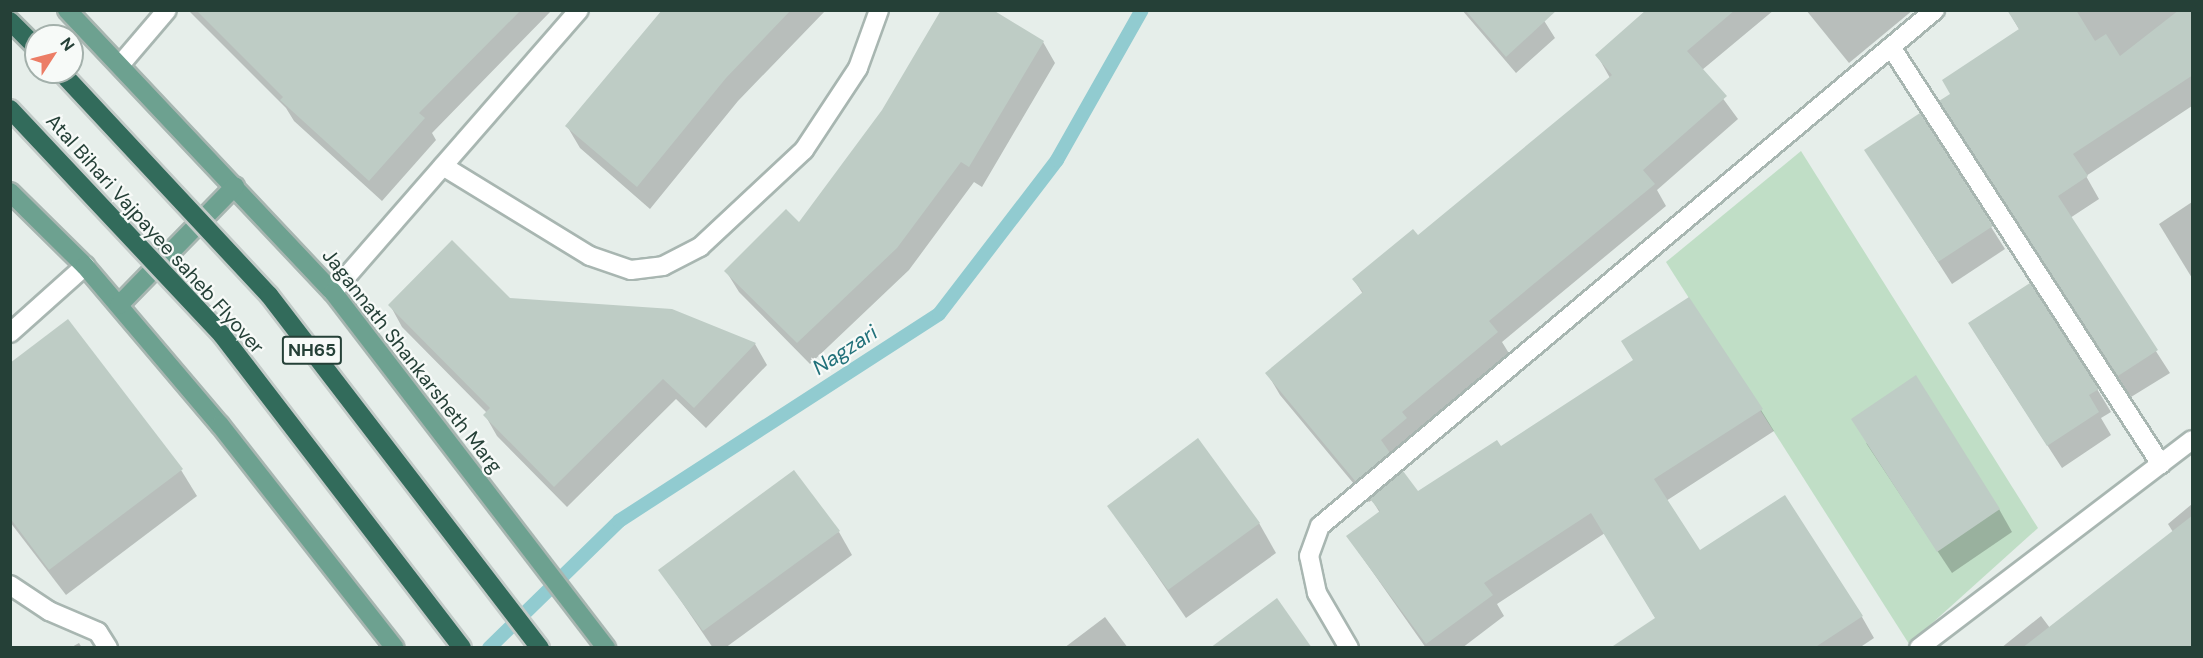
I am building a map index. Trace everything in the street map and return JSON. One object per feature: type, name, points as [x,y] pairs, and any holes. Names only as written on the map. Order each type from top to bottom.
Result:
[{"type":"highway","points":[[10,21],[24,35]]},
{"type":"highway","name":"Atal Bihari Vajpayee saheb Flyover","points":[[72,84],[269,295],[540,648]]},
{"type":"highway","name":"Atal Bihari Vajpayee saheb Flyover","points":[[10,109],[222,335],[462,648]]},
{"type":"main road","name":"Jagannath Shankarsheth Marg","points":[[67,10],[333,292],[606,648]]},
{"type":"main road","points":[[119,305],[235,186]]},
{"type":"main road","points":[[10,192],[85,266],[119,305],[220,425],[395,648]]},
{"type":"street","points":[[120,65],[167,10]]},
{"type":"street","points":[[333,292],[579,10]]},
{"type":"street","points":[[443,166],[590,255],[631,270],[663,266],[700,248],[804,150],[858,68],[879,10]]},
{"type":"street","points":[[1349,648],[1317,593],[1309,556],[1320,525],[1935,10]]},
{"type":"street","points":[[1891,47],[2162,464]]},
{"type":"street","points":[[10,333],[85,266]]},
{"type":"street","points":[[1919,648],[2193,440]]},
{"type":"street","points":[[10,585],[49,611],[99,632],[108,648]]},
{"type":"green space","points":[[1801,151],[2038,528],[1909,644],[1666,262]]},
{"type":"building","points":[[196,10],[521,10],[419,113],[425,118],[369,181],[280,100],[283,97]]},
{"type":"building","points":[[662,10],[791,10],[726,78],[637,187],[565,126]]},
{"type":"building","points":[[941,10],[993,10],[1044,41],[969,167],[961,162],[897,248],[797,343],[724,271],[786,209],[799,222],[882,110]]},
{"type":"building","points":[[1465,10],[1557,10],[1506,57]]},
{"type":"building","points":[[1646,10],[1735,10],[1687,51],[1727,96],[1643,170],[1655,184],[1489,321],[1498,332],[1402,412],[1407,418],[1381,440],[1390,453],[1356,482],[1265,373],[1363,292],[1352,279],[1413,229],[1418,235],[1612,75],[1595,55]]},
{"type":"building","points":[[2007,10],[2076,10],[2095,41],[2106,34],[2120,56],[2179,10],[2193,10],[2193,75],[2073,154],[2088,176],[2058,196],[2158,350],[2118,376],[1939,101],[1950,94],[1942,80],[2019,29]]},
{"type":"building","points":[[1920,113],[1993,226],[1938,262],[1864,150]]},
{"type":"building","points":[[452,240],[510,298],[672,309],[756,343],[694,408],[663,379],[554,487],[483,415],[490,408],[388,305]]},
{"type":"building","points":[[2030,283],[2099,389],[2089,395],[2099,412],[2047,446],[1968,323]]},
{"type":"building","points":[[1689,297],[1763,409],[1654,479],[1700,550],[1785,495],[1863,616],[1814,648],[1610,648],[1655,618],[1591,513],[1484,583],[1493,595],[1426,644],[1346,536],[1380,511],[1370,499],[1403,471],[1418,491],[1497,440],[1501,446],[1633,360],[1621,341]]},
{"type":"building","points":[[68,319],[183,469],[49,570],[10,518],[10,363]]},
{"type":"building","points":[[1916,375],[2000,509],[1937,552],[1851,419]]},
{"type":"building","points":[[1198,438],[1260,523],[1168,590],[1107,506]]},
{"type":"building","points":[[794,470],[840,531],[703,631],[658,570]]},
{"type":"building","points":[[2193,515],[2193,648],[2022,648]]},
{"type":"building","points":[[1277,598],[1312,648],[1210,648]]},
{"type":"waterway","name":"Nagzari","points":[[489,648],[619,521],[939,314],[1057,160],[1142,10]]}]
